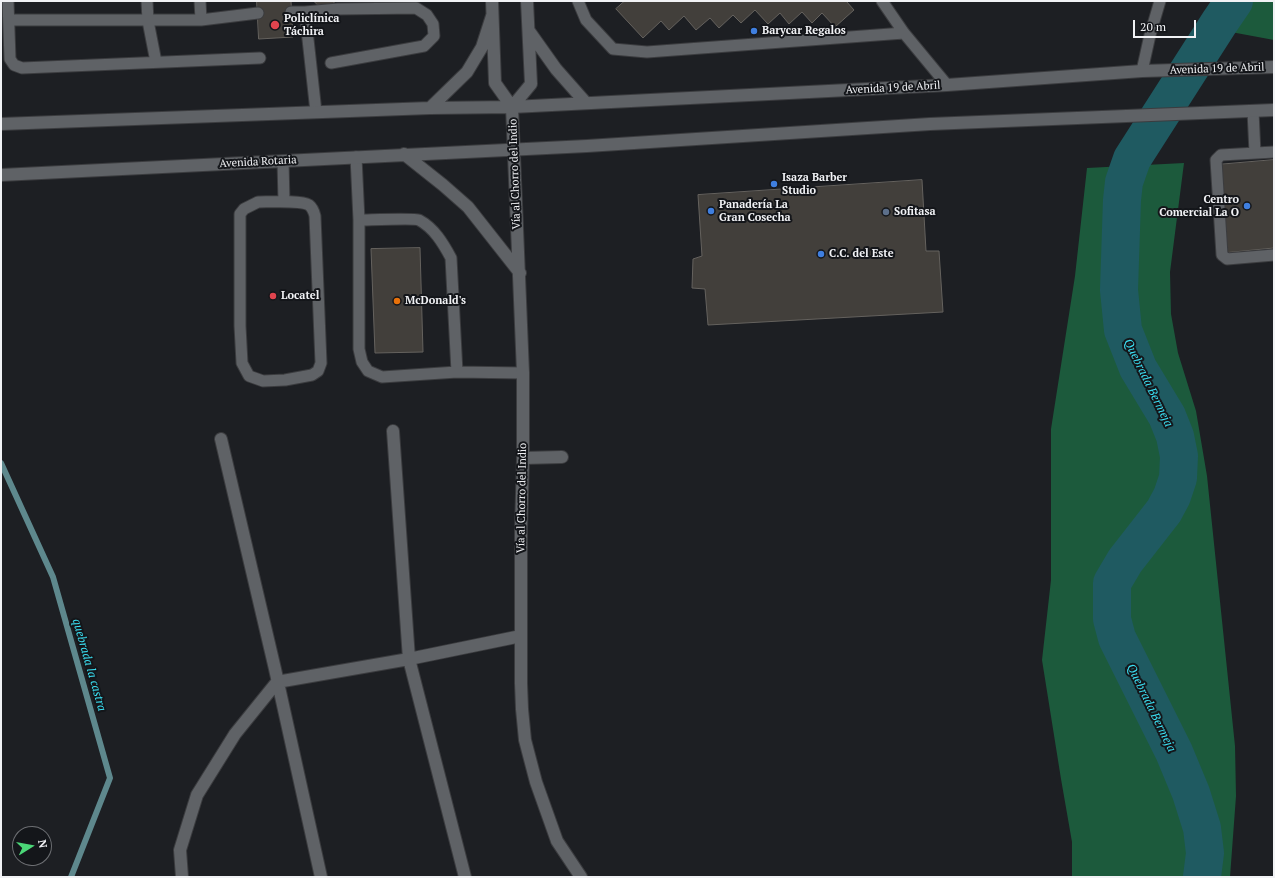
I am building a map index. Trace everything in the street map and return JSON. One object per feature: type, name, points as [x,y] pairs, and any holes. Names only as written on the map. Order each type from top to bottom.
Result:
[{"type":"main road","points":[[492,1],[495,83],[512,107]]},
{"type":"main road","points":[[1,124],[430,108],[512,107],[531,84],[527,1]]},
{"type":"main road","points":[[430,108],[467,72],[482,47],[492,16]]},
{"type":"main road","points":[[529,31],[556,69],[586,103]]},
{"type":"main road","name":"Avenida 19 de Abril","points":[[512,107],[947,85],[1142,71],[1274,67]]},
{"type":"main road","name":"Vía al Chorro del Indio","points":[[512,107],[520,273],[523,458],[521,529],[521,683],[525,740],[536,782],[557,841],[581,877]]},
{"type":"main road","points":[[514,149],[587,146],[930,124],[1274,110]]},
{"type":"main road","name":"Avenida Rotaria","points":[[1,175],[514,149]]},
{"type":"main road","points":[[404,154],[468,207],[520,273]]},
{"type":"main road","points":[[393,431],[409,659],[465,877]]},
{"type":"main road","points":[[221,439],[321,877]]},
{"type":"main road","points":[[523,458],[562,457]]},
{"type":"main road","points":[[182,877],[180,850],[197,795],[235,734],[277,682],[409,659],[521,636]]},
{"type":"lane","points":[[8,1],[10,59],[14,65],[22,68],[260,58]]},
{"type":"lane","points":[[147,1],[148,21],[156,62]]},
{"type":"lane","points":[[200,1],[201,20]]},
{"type":"lane","points":[[578,1],[586,20],[613,49],[647,52],[904,33]]},
{"type":"lane","points":[[882,1],[904,33],[947,85]]},
{"type":"lane","points":[[1142,71],[1150,35],[1160,1]]},
{"type":"lane","points":[[292,12],[338,9],[416,8],[427,15],[433,24],[434,36],[424,46],[331,63]]},
{"type":"lane","points":[[305,12],[316,112]]},
{"type":"lane","points":[[9,20],[201,20],[258,13]]},
{"type":"lane","points":[[1253,111],[1255,153]]},
{"type":"lane","points":[[1274,152],[1221,155],[1216,160],[1222,255],[1227,259],[1274,255]]},
{"type":"lane","points":[[356,157],[359,220],[359,349],[362,362],[368,370],[382,377],[457,372],[522,372]]},
{"type":"lane","points":[[283,160],[284,202]]},
{"type":"lane","points":[[258,202],[284,202],[308,204],[313,209],[315,216],[321,363],[318,371],[312,375],[286,380],[263,381],[249,376],[242,363],[240,326],[240,214],[244,209],[258,202]]},
{"type":"lane","points":[[359,220],[418,219],[434,232],[443,244],[451,258],[457,372]]},
{"type":"green space","points":[[1212,1],[1274,1],[1274,40],[1204,27]]},
{"type":"green space","points":[[1184,163],[1170,272],[1171,314],[1178,353],[1196,411],[1207,476],[1235,746],[1236,796],[1230,877],[1072,877],[1072,842],[1042,660],[1051,580],[1051,429],[1075,276],[1087,168]]},
{"type":"building","name":"Policlínica Táchira","points":[[257,1],[291,1],[293,37],[259,39]]},
{"type":"building","name":"Policlínica Táchira","points":[[314,1],[335,1],[333,4],[318,5]]},
{"type":"building","points":[[625,1],[846,1],[854,10],[835,27],[822,13],[812,23],[802,12],[789,24],[780,13],[768,24],[755,10],[741,23],[733,15],[719,28],[710,18],[696,30],[684,16],[669,30],[661,21],[643,38],[616,9]]},
{"type":"building","name":"Centro Comercial La O","points":[[1274,160],[1274,248],[1223,253],[1216,165]]},
{"type":"building","name":"C.C. del Este","points":[[922,180],[926,251],[939,251],[943,312],[708,325],[705,289],[692,288],[693,259],[702,256],[698,195]]},
{"type":"building","name":"McDonald's","points":[[420,248],[423,352],[375,353],[371,249]]},
{"type":"waterway","name":"Quebrada Bermeja","points":[[1202,877],[1205,853],[1202,828],[1191,793],[1174,752],[1117,638],[1112,619],[1112,583],[1125,561],[1164,511],[1172,496],[1178,478],[1179,456],[1175,436],[1167,416],[1138,368],[1123,330],[1119,290],[1122,200],[1124,182],[1132,159],[1234,1]]},
{"type":"waterway","name":"quebrada la castra","points":[[1,463],[53,577],[110,778],[71,877]]},
{"type":"place","name":"Policlínica Táchira","points":[[275,25]]},
{"type":"place","name":"Barycar Regalos","points":[[754,31]]},
{"type":"place","name":"Isaza Barber Studio","points":[[774,184]]},
{"type":"place","name":"Centro Comercial La O","points":[[1247,206]]},
{"type":"place","name":"Panadería La Gran Cosecha","points":[[711,211]]},
{"type":"place","name":"Sofitasa","points":[[886,212]]},
{"type":"place","name":"C.C. del Este","points":[[821,254]]},
{"type":"place","name":"Locatel","points":[[273,296]]},
{"type":"place","name":"McDonald's","points":[[397,301]]}]
